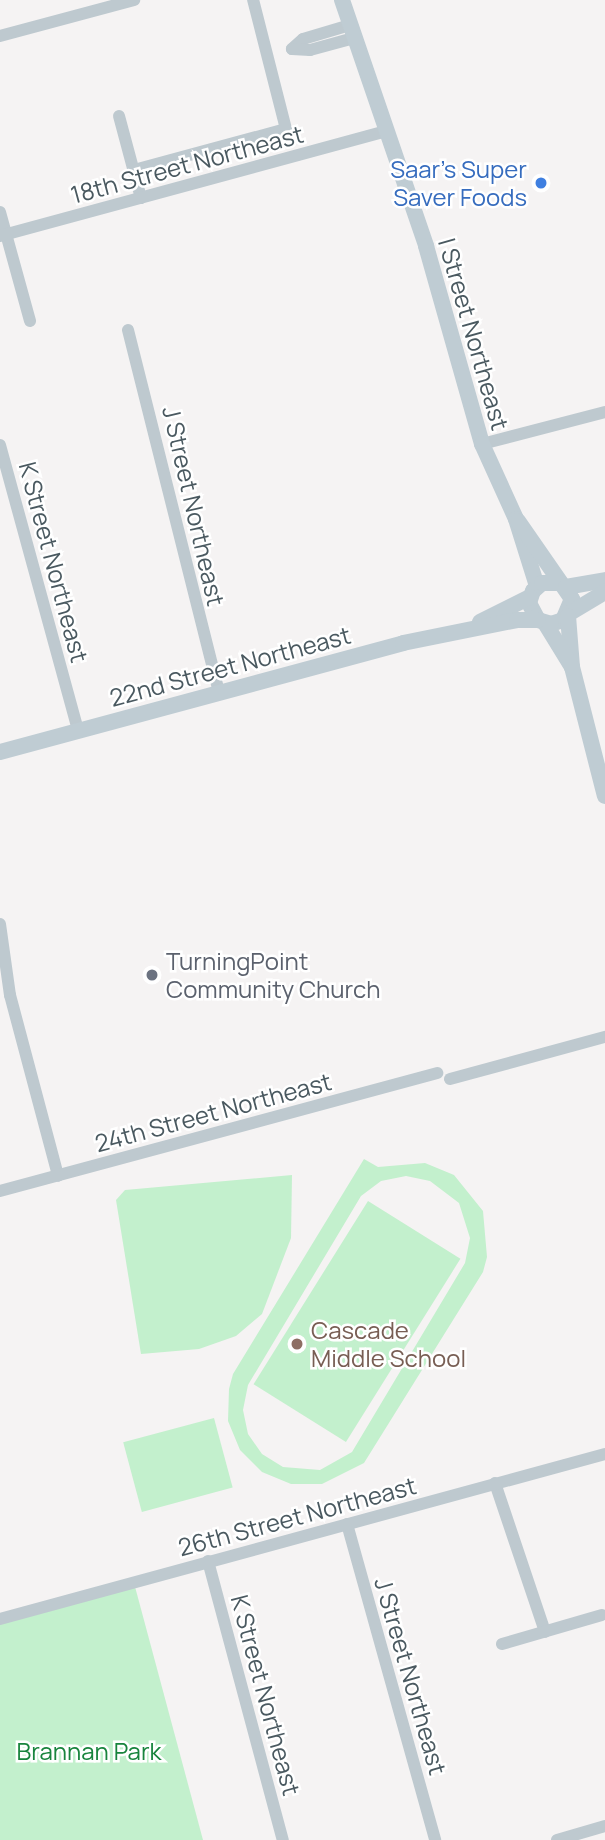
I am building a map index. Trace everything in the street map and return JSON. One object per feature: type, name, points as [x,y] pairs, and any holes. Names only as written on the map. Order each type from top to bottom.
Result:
[{"type":"street","points":[[0,36],[134,0]]},
{"type":"street","points":[[134,170],[286,129],[253,0]]},
{"type":"street","name":"I Street Northeast","points":[[342,0],[384,132],[426,246],[482,444],[516,519],[533,591],[530,610],[542,622],[572,667]]},
{"type":"street","points":[[267,54],[292,48],[310,50],[352,31]]},
{"type":"street","points":[[119,116],[141,198]]},
{"type":"street","name":"18th Street Northeast","points":[[3,235],[384,132]]},
{"type":"street","points":[[0,212],[3,235],[30,321]]},
{"type":"street","name":"J Street Northeast","points":[[128,330],[219,693]]},
{"type":"street","points":[[482,444],[605,412]]},
{"type":"street","name":"K Street Northeast","points":[[0,445],[78,731]]},
{"type":"street","name":"I Street Northeast","points":[[516,519],[534,539],[572,599],[569,614],[572,667],[605,796]]},
{"type":"street","points":[[533,591],[548,581],[563,585],[605,580]]},
{"type":"street","name":"22nd Street Northeast","points":[[473,629],[533,591]]},
{"type":"street","points":[[542,622],[557,623],[605,592]]},
{"type":"street","name":"22nd Street Northeast","points":[[0,752],[473,629],[542,622]]},
{"type":"street","points":[[0,925],[10,995],[58,1175]]},
{"type":"street","points":[[450,1079],[605,1037]]},
{"type":"street","name":"24th Street Northeast","points":[[0,1191],[437,1073]]},
{"type":"street","name":"26th Street Northeast","points":[[0,1619],[605,1454]]},
{"type":"street","points":[[495,1483],[545,1632]]},
{"type":"street","name":"J Street Northeast","points":[[347,1524],[435,1840]]},
{"type":"street","name":"K Street Northeast","points":[[208,1562],[283,1840]]},
{"type":"street","points":[[502,1644],[602,1615]]},
{"type":"street","points":[[557,1840],[605,1826]]},
{"type":"green space","points":[[364,1159],[378,1167],[425,1163],[454,1175],[483,1211],[487,1257],[483,1272],[364,1463],[322,1484],[291,1484],[262,1472],[240,1450],[228,1421],[229,1389],[233,1374]],"holes":[[[406,1176],[430,1181],[459,1203],[470,1238],[465,1263],[352,1452],[320,1470],[283,1467],[262,1454],[248,1434],[243,1410],[248,1385],[361,1196],[381,1181]]]},
{"type":"green space","points":[[292,1175],[291,1238],[262,1314],[236,1336],[199,1349],[141,1354],[116,1200],[125,1190]]},
{"type":"green space","points":[[368,1201],[460,1259],[346,1442],[254,1384]]},
{"type":"green space","points":[[214,1418],[233,1488],[142,1512],[123,1442]]},
{"type":"green space","name":"Brannan Park","points":[[134,1583],[203,1840],[0,1840],[0,1619]]},
{"type":"place","name":"Saar's Super Saver Foods","points":[[541,183]]},
{"type":"place","name":"TurningPoint Community Church","points":[[152,975]]},
{"type":"place","name":"Cascade Middle School","points":[[297,1344]]}]
